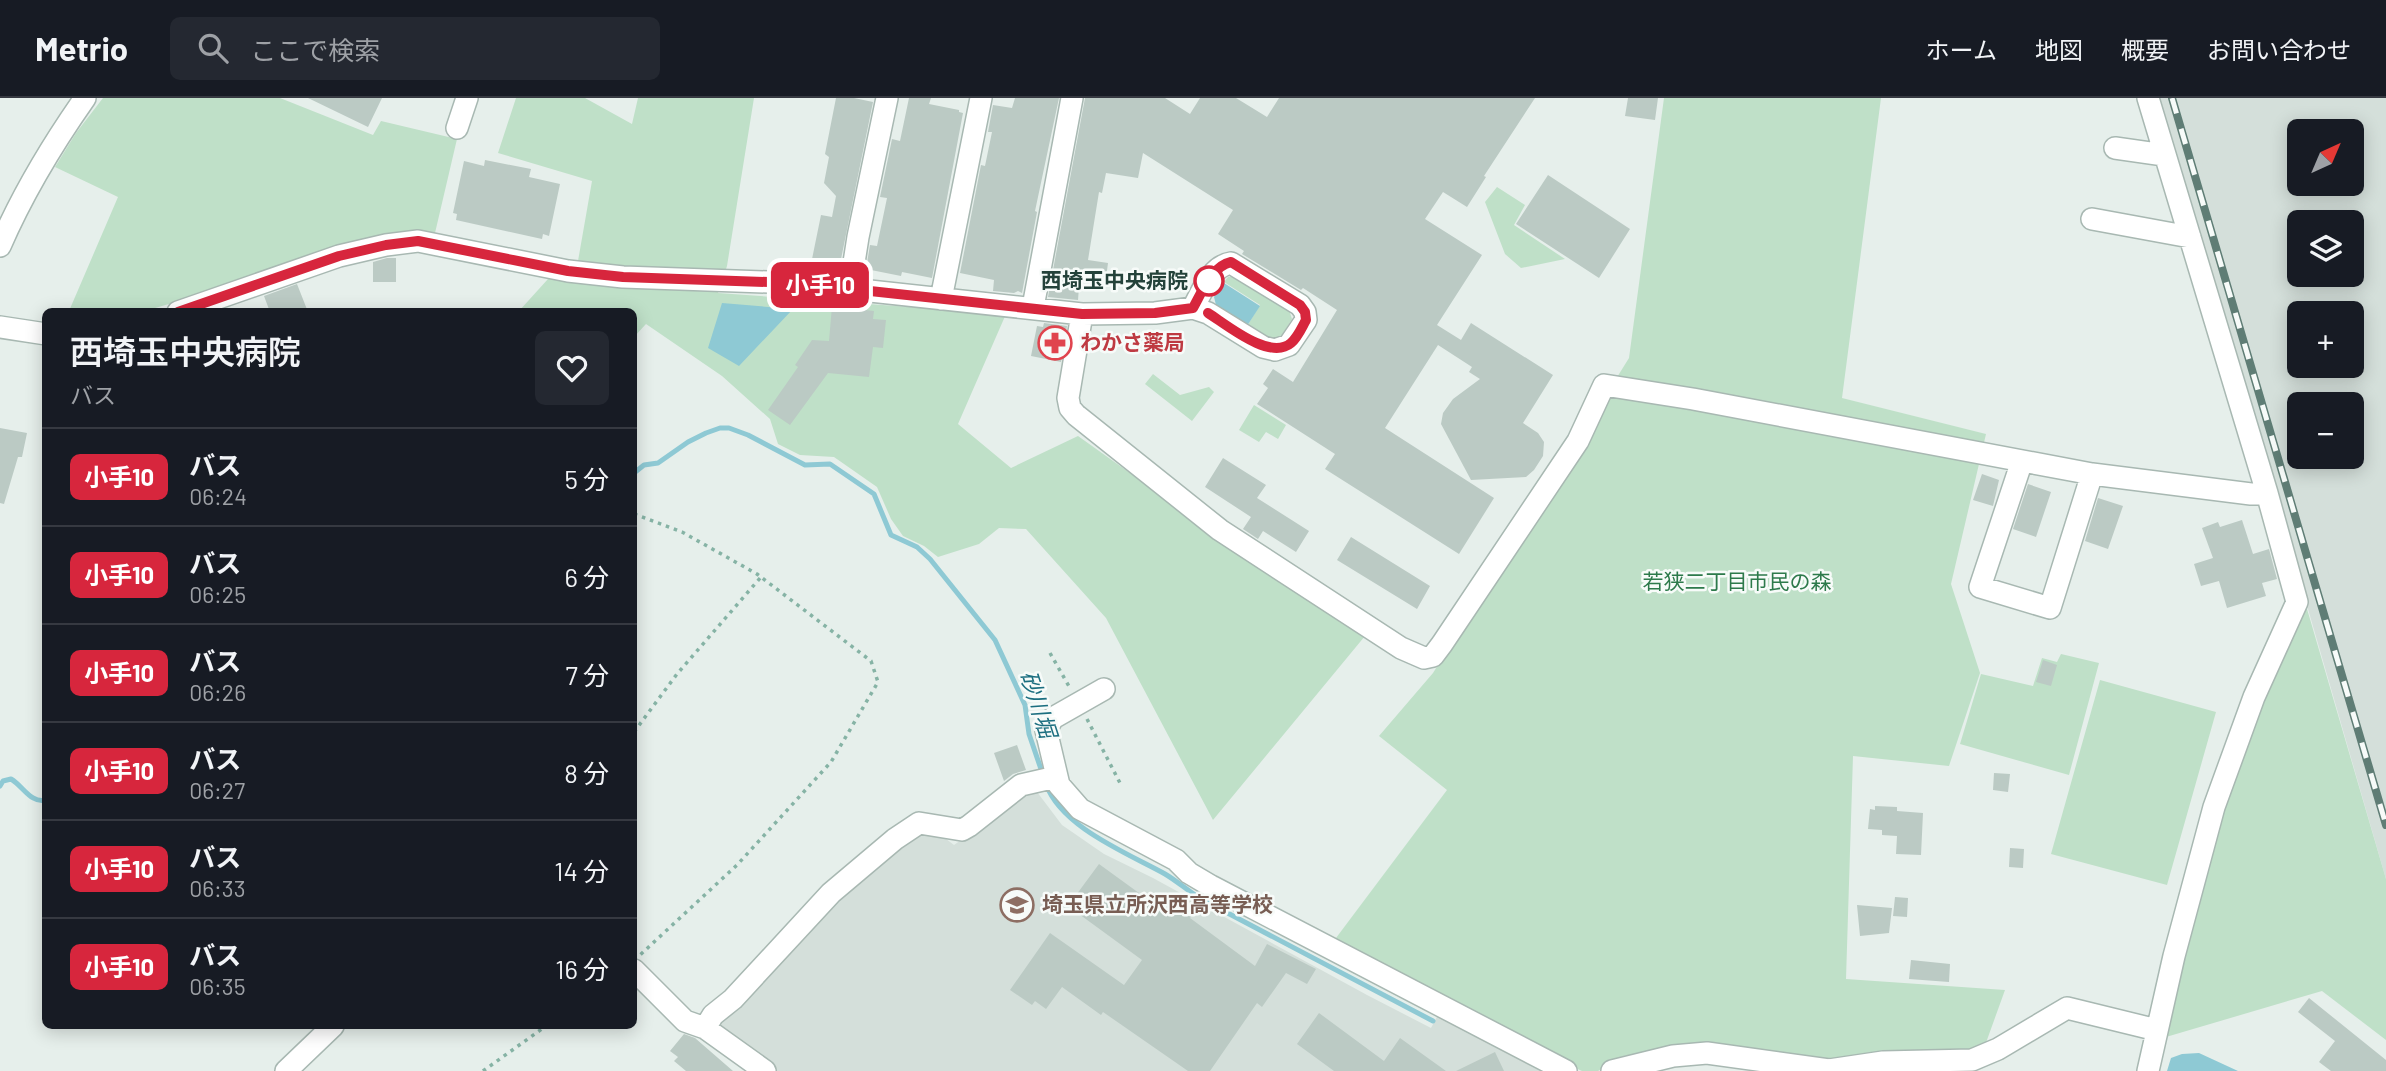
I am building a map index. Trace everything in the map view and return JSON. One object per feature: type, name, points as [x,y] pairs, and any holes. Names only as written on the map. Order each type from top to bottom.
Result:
[{"type":"street","points":[[0,246],[28,186],[85,98]]},
{"type":"street","points":[[457,128],[467,98]]},
{"type":"street","points":[[850,288],[887,98]]},
{"type":"street","points":[[942,299],[981,98]]},
{"type":"street","points":[[1034,307],[1072,98]]},
{"type":"street","points":[[2148,98],[2267,493],[2297,602],[2254,697],[2214,807],[2174,956],[2148,1071]]},
{"type":"street","points":[[2115,148],[2164,155]]},
{"type":"street","points":[[2092,219],[2190,237]]},
{"type":"street","points":[[190,308],[339,256],[418,241],[568,271],[623,277],[796,283],[1082,314],[1155,313],[1193,308],[1208,313],[1263,347],[1275,350],[1290,345],[1306,320],[1300,305],[1231,262],[1216,269],[1193,308]]},
{"type":"street","points":[[1082,314],[1068,398],[1070,408],[1076,415],[1220,530],[1401,648],[1424,658],[1433,656],[1442,644],[1578,441],[1604,385],[1693,399],[2092,474],[2251,494],[2267,493]]},
{"type":"street","points":[[0,327],[42,333]]},
{"type":"street","points":[[2022,461],[1980,587],[2050,608],[2092,474]]},
{"type":"street","points":[[1048,779],[1045,730],[1047,724],[1104,689]]},
{"type":"street","points":[[705,1028],[713,1014],[733,999],[831,893],[895,839],[919,823],[962,830],[1021,785],[1048,779],[1059,785],[1080,809],[1176,860],[1189,873],[1211,886],[1566,1071]]},
{"type":"street","points":[[637,973],[685,1021],[705,1028],[765,1071]]},
{"type":"street","points":[[1612,1071],[1673,1056],[1707,1053],[1829,1070],[1883,1062],[1972,1060],[1998,1049],[2067,1008],[2158,1030]]},
{"type":"street","points":[[286,1071],[330,1029]]},
{"type":"path","points":[[637,515],[682,532],[761,577],[871,661],[878,682],[831,762],[737,865],[637,958]]},
{"type":"path","points":[[637,728],[677,674],[761,577]]},
{"type":"path","points":[[483,1071],[542,1029]]},
{"type":"shaded area","points":[[2160,98],[2386,98],[2386,879]]},
{"type":"shaded area","name":"埼玉県立所沢西高等学校","points":[[1034,788],[1062,825],[1104,854],[1431,1028],[1439,1013],[1556,1071],[774,1071],[714,1027],[857,879],[923,828],[933,829],[954,845]]},
{"type":"green space","points":[[103,98],[280,98],[373,135],[381,121],[457,139],[435,233],[417,231],[366,238],[155,308],[70,308],[118,197],[55,167],[76,133]]},
{"type":"green space","points":[[516,98],[585,98],[632,124],[638,98],[754,98],[727,266],[718,293],[1006,314],[958,424],[1011,468],[1078,436],[1252,560],[1365,636],[1213,820],[1106,618],[1026,529],[999,528],[979,544],[938,557],[924,546],[903,536],[891,519],[877,487],[834,457],[800,455],[778,444],[770,419],[722,376],[646,324],[637,334],[637,308],[522,308],[548,279],[578,261],[592,181],[498,153]]},
{"type":"green space","name":"若狭二丁目市民の森","points":[[1664,98],[1881,98],[1842,398],[1986,434],[1951,584],[1980,673],[1949,766],[1853,756],[1846,979],[2005,990],[1983,1051],[1830,1063],[1719,1046],[1623,1056],[1598,1071],[1582,1071],[1497,1031],[1333,942],[1447,790],[1379,736],[1433,673],[1629,358]]},
{"type":"green space","points":[[1497,187],[1525,205],[1514,225],[1565,259],[1521,268],[1505,254],[1485,202]]},
{"type":"green space","points":[[1238,276],[1289,310],[1292,319],[1282,335],[1276,339],[1266,339],[1247,326],[1260,305],[1224,282],[1228,277]]},
{"type":"green space","points":[[1153,374],[1180,395],[1209,387],[1214,392],[1192,421],[1145,384]]},
{"type":"green space","points":[[1254,405],[1286,425],[1278,439],[1266,432],[1259,442],[1239,430]]},
{"type":"green space","points":[[2305,602],[2386,879],[2386,1040],[2322,991],[2166,1037],[2181,964],[2220,820],[2251,730]]},
{"type":"green space","points":[[2061,654],[2099,663],[2069,775],[1960,744],[1981,674],[2033,686],[2042,658],[2057,662]]},
{"type":"green space","points":[[2100,680],[2216,712],[2167,885],[2051,854]]},
{"type":"water","points":[[1224,283],[1260,306],[1247,326],[1216,305],[1214,297]]},
{"type":"water","points":[[722,303],[793,309],[739,366],[708,348]]},
{"type":"water","points":[[2199,1053],[2238,1071],[2167,1071],[2171,1058]]},
{"type":"building","points":[[308,98],[382,98],[368,127]]},
{"type":"building","points":[[836,98],[873,102],[840,264],[830,263],[830,267],[811,264],[821,215],[832,217],[836,196],[824,183],[829,157],[825,154]]},
{"type":"building","points":[[909,98],[931,98],[929,104],[963,113],[932,278],[902,272],[901,276],[866,269],[870,245],[877,246],[887,198],[880,197],[892,139],[900,141]]},
{"type":"building","points":[[1015,98],[1059,98],[1035,211],[1037,212],[1022,293],[993,291],[994,280],[960,273],[981,165],[985,166],[992,132],[988,132],[993,105],[1012,108]]},
{"type":"building","points":[[1085,98],[1165,98],[1190,114],[1200,98],[1236,98],[1267,117],[1279,98],[1535,98],[1467,207],[1443,192],[1425,219],[1482,255],[1437,325],[1461,340],[1471,323],[1553,375],[1523,423],[1538,433],[1544,442],[1543,456],[1526,477],[1471,480],[1441,424],[1443,413],[1453,399],[1480,379],[1469,372],[1472,367],[1438,345],[1385,428],[1494,498],[1459,554],[1325,469],[1335,454],[1257,404],[1268,388],[1263,384],[1273,369],[1293,382],[1337,310],[1242,254],[1244,251],[1218,234],[1233,210],[1143,153],[1138,178],[1106,173],[1102,193],[1099,192],[1088,260],[1108,263],[1106,278],[1080,274],[1078,300],[1048,297]]},
{"type":"building","points":[[1628,98],[1658,98],[1655,120],[1625,116]]},
{"type":"building","points":[[485,160],[531,169],[529,177],[560,184],[549,236],[543,234],[542,239],[456,220],[457,214],[453,213],[464,161],[484,166]]},
{"type":"building","points":[[1548,175],[1630,229],[1599,278],[1516,224]]},
{"type":"building","points":[[396,258],[396,282],[373,282],[373,262]]},
{"type":"building","points":[[297,284],[306,308],[268,308],[264,296]]},
{"type":"building","points":[[832,306],[874,311],[873,319],[886,320],[883,348],[873,347],[869,377],[828,373],[790,425],[768,410],[798,367],[795,365],[812,340],[829,341]]},
{"type":"building","points":[[1044,323],[1067,326],[1061,362],[1031,356],[1037,326],[1043,327]]},
{"type":"building","points":[[0,428],[27,433],[22,457],[18,457],[4,504],[0,503]]},
{"type":"building","points":[[1223,458],[1266,485],[1257,498],[1309,531],[1296,552],[1263,531],[1258,539],[1243,529],[1251,517],[1205,487]]},
{"type":"building","points":[[1982,474],[1999,480],[1993,506],[1973,500]]},
{"type":"building","points":[[2028,484],[2051,492],[2036,537],[2013,529]]},
{"type":"building","points":[[2098,498],[2123,506],[2108,549],[2085,541]]},
{"type":"building","points":[[2242,520],[2253,554],[2269,549],[2277,579],[2262,583],[2266,596],[2227,608],[2219,581],[2201,586],[2194,564],[2213,558],[2202,528],[2218,522],[2220,527]]},
{"type":"building","points":[[1351,537],[1430,586],[1417,609],[1337,560]]},
{"type":"building","points":[[2043,660],[2057,665],[2051,686],[2036,682]]},
{"type":"building","points":[[1017,745],[1026,770],[1013,774],[1004,781],[994,753]]},
{"type":"building","points":[[1994,773],[2010,774],[2008,792],[1993,790]]},
{"type":"building","points":[[1875,806],[1897,807],[1897,811],[1923,813],[1921,855],[1896,854],[1897,836],[1882,835],[1882,830],[1868,829],[1870,809],[1875,810]]},
{"type":"building","points":[[2010,848],[2024,849],[2023,868],[2009,867]]},
{"type":"building","points":[[1099,864],[1172,917],[1183,901],[1196,910],[1190,918],[1255,966],[1267,944],[1316,969],[1307,984],[1286,973],[1262,1007],[1257,1003],[1210,1071],[1188,1071],[1062,987],[1046,1009],[1035,1001],[1032,1005],[1010,990],[1050,933],[1124,985],[1142,960],[1068,906]]},
{"type":"building","points":[[1895,897],[1908,898],[1907,917],[1893,916]]},
{"type":"building","points":[[1857,905],[1892,908],[1889,933],[1860,936]]},
{"type":"building","points":[[1911,960],[1950,964],[1949,982],[1909,979]]},
{"type":"building","points":[[2309,998],[2386,1060],[2386,1071],[2331,1071],[2319,1062],[2335,1041],[2298,1012]]},
{"type":"building","points":[[1319,1013],[1384,1061],[1400,1038],[1446,1071],[1334,1071],[1297,1044]]},
{"type":"building","points":[[684,1034],[695,1038],[733,1071],[686,1071],[674,1061],[678,1057],[670,1051]]},
{"type":"building","points":[[1495,1052],[1504,1071],[1456,1071]]},
{"type":"waterway","name":"砂川堀","points":[[637,471],[644,465],[658,463],[706,433],[729,428],[805,465],[830,464],[874,494],[891,535],[917,547],[930,559],[995,640],[1025,705],[1029,734],[1043,775]]},
{"type":"waterway","name":"砂川堀","points":[[0,786],[3,781],[11,779],[31,797],[42,801]]},
{"type":"waterway","name":"砂川堀","points":[[1046,784],[1066,813],[1097,837],[1165,874],[1201,899],[1433,1021]]},
{"type":"railway","points":[[2172,98],[2386,825]]},
{"type":"bus line","name":"小手10","points":[[190,308],[339,256],[418,241],[568,271],[623,277],[796,283],[1082,314],[1155,313],[1193,308],[1216,269],[1231,262],[1300,305],[1306,320],[1290,345],[1275,350],[1263,347],[1208,313]]},
{"type":"place","name":"西埼玉中央病院","points":[[1209,281]]},
{"type":"place","name":"わかさ薬局","points":[[1055,343]]},
{"type":"place","name":"埼玉県立所沢西高等学校","points":[[1017,905]]}]
